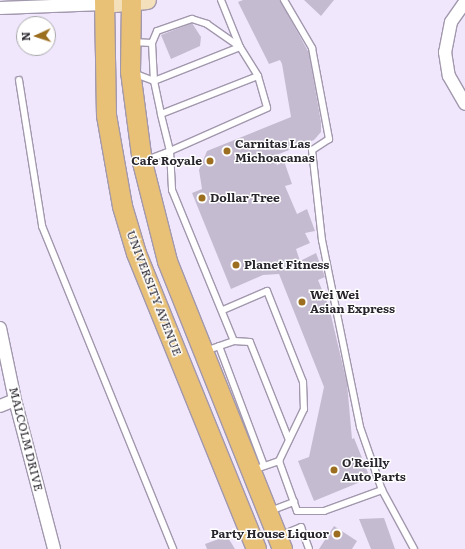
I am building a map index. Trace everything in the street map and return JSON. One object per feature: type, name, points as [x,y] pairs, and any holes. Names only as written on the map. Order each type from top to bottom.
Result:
[{"type":"main road","name":"UNIVERSITY AVENUE","points":[[137,1],[131,42],[130,71],[142,162],[167,261],[211,349],[257,468],[267,512],[279,543]]},
{"type":"main road","name":"UNIVERSITY AVENUE","points":[[104,2],[106,115],[122,206],[136,253],[256,549]]},
{"type":"street","points":[[0,8],[18,3],[137,1]]},
{"type":"street","points":[[465,2],[451,22],[445,48],[449,76],[465,104]]},
{"type":"street","name":"MALCOLM DRIVE","points":[[0,328],[15,400],[54,549]]},
{"type":"street","points":[[0,406],[15,400]]},
{"type":"lane","points":[[142,162],[267,108],[258,76],[240,47],[221,0]]},
{"type":"lane","points":[[284,0],[312,48],[329,139],[312,150],[322,240],[360,426],[382,490],[414,549]]},
{"type":"lane","points":[[234,341],[223,310],[172,190],[170,151],[154,81],[152,43],[157,31],[192,19],[207,24],[240,47]]},
{"type":"lane","points":[[131,42],[152,43]]},
{"type":"lane","points":[[130,71],[154,81],[240,47]]},
{"type":"lane","points":[[161,114],[258,76]]},
{"type":"lane","points":[[19,80],[42,226],[173,549]]},
{"type":"lane","points":[[223,310],[267,291],[304,382],[304,409],[279,460],[257,468]]},
{"type":"lane","points":[[211,349],[234,341],[247,341],[251,344],[289,440]]},
{"type":"lane","points":[[279,460],[297,511],[324,512],[382,490]]},
{"type":"lane","points":[[267,512],[294,502]]},
{"type":"lane","points":[[279,543],[301,527],[309,549]]},
{"type":"building","points":[[243,0],[280,0],[309,53],[321,122],[321,132],[314,140],[274,156],[277,165],[284,161],[292,184],[285,186],[297,214],[307,209],[315,231],[305,233],[310,243],[296,249],[300,261],[316,253],[325,277],[318,280],[329,307],[347,383],[352,439],[354,438],[370,478],[314,501],[298,461],[309,457],[324,387],[279,274],[263,275],[231,289],[192,193],[202,189],[199,170],[207,151],[291,117],[282,64],[280,60],[269,64],[238,2]]},
{"type":"building","points":[[304,0],[334,0],[321,16]]},
{"type":"building","points":[[192,23],[201,37],[200,46],[171,59],[161,35]]},
{"type":"building","points":[[384,518],[395,549],[371,549],[359,519]]},
{"type":"building","name":"Party House Liquor","points":[[334,526],[357,541],[352,549],[319,549]]},
{"type":"building","points":[[227,536],[235,549],[207,549],[205,544]]},
{"type":"place","name":"Carnitas Las Michoacanas","points":[[227,151]]},
{"type":"place","name":"Cafe Royale","points":[[210,161]]},
{"type":"place","name":"Dollar Tree","points":[[202,198]]},
{"type":"place","name":"Planet Fitness","points":[[236,265]]},
{"type":"place","name":"Wei Wei Asian Express","points":[[302,302]]},
{"type":"place","name":"O'Reilly Auto Parts","points":[[334,470]]},
{"type":"place","name":"Party House Liquor","points":[[337,534]]}]
